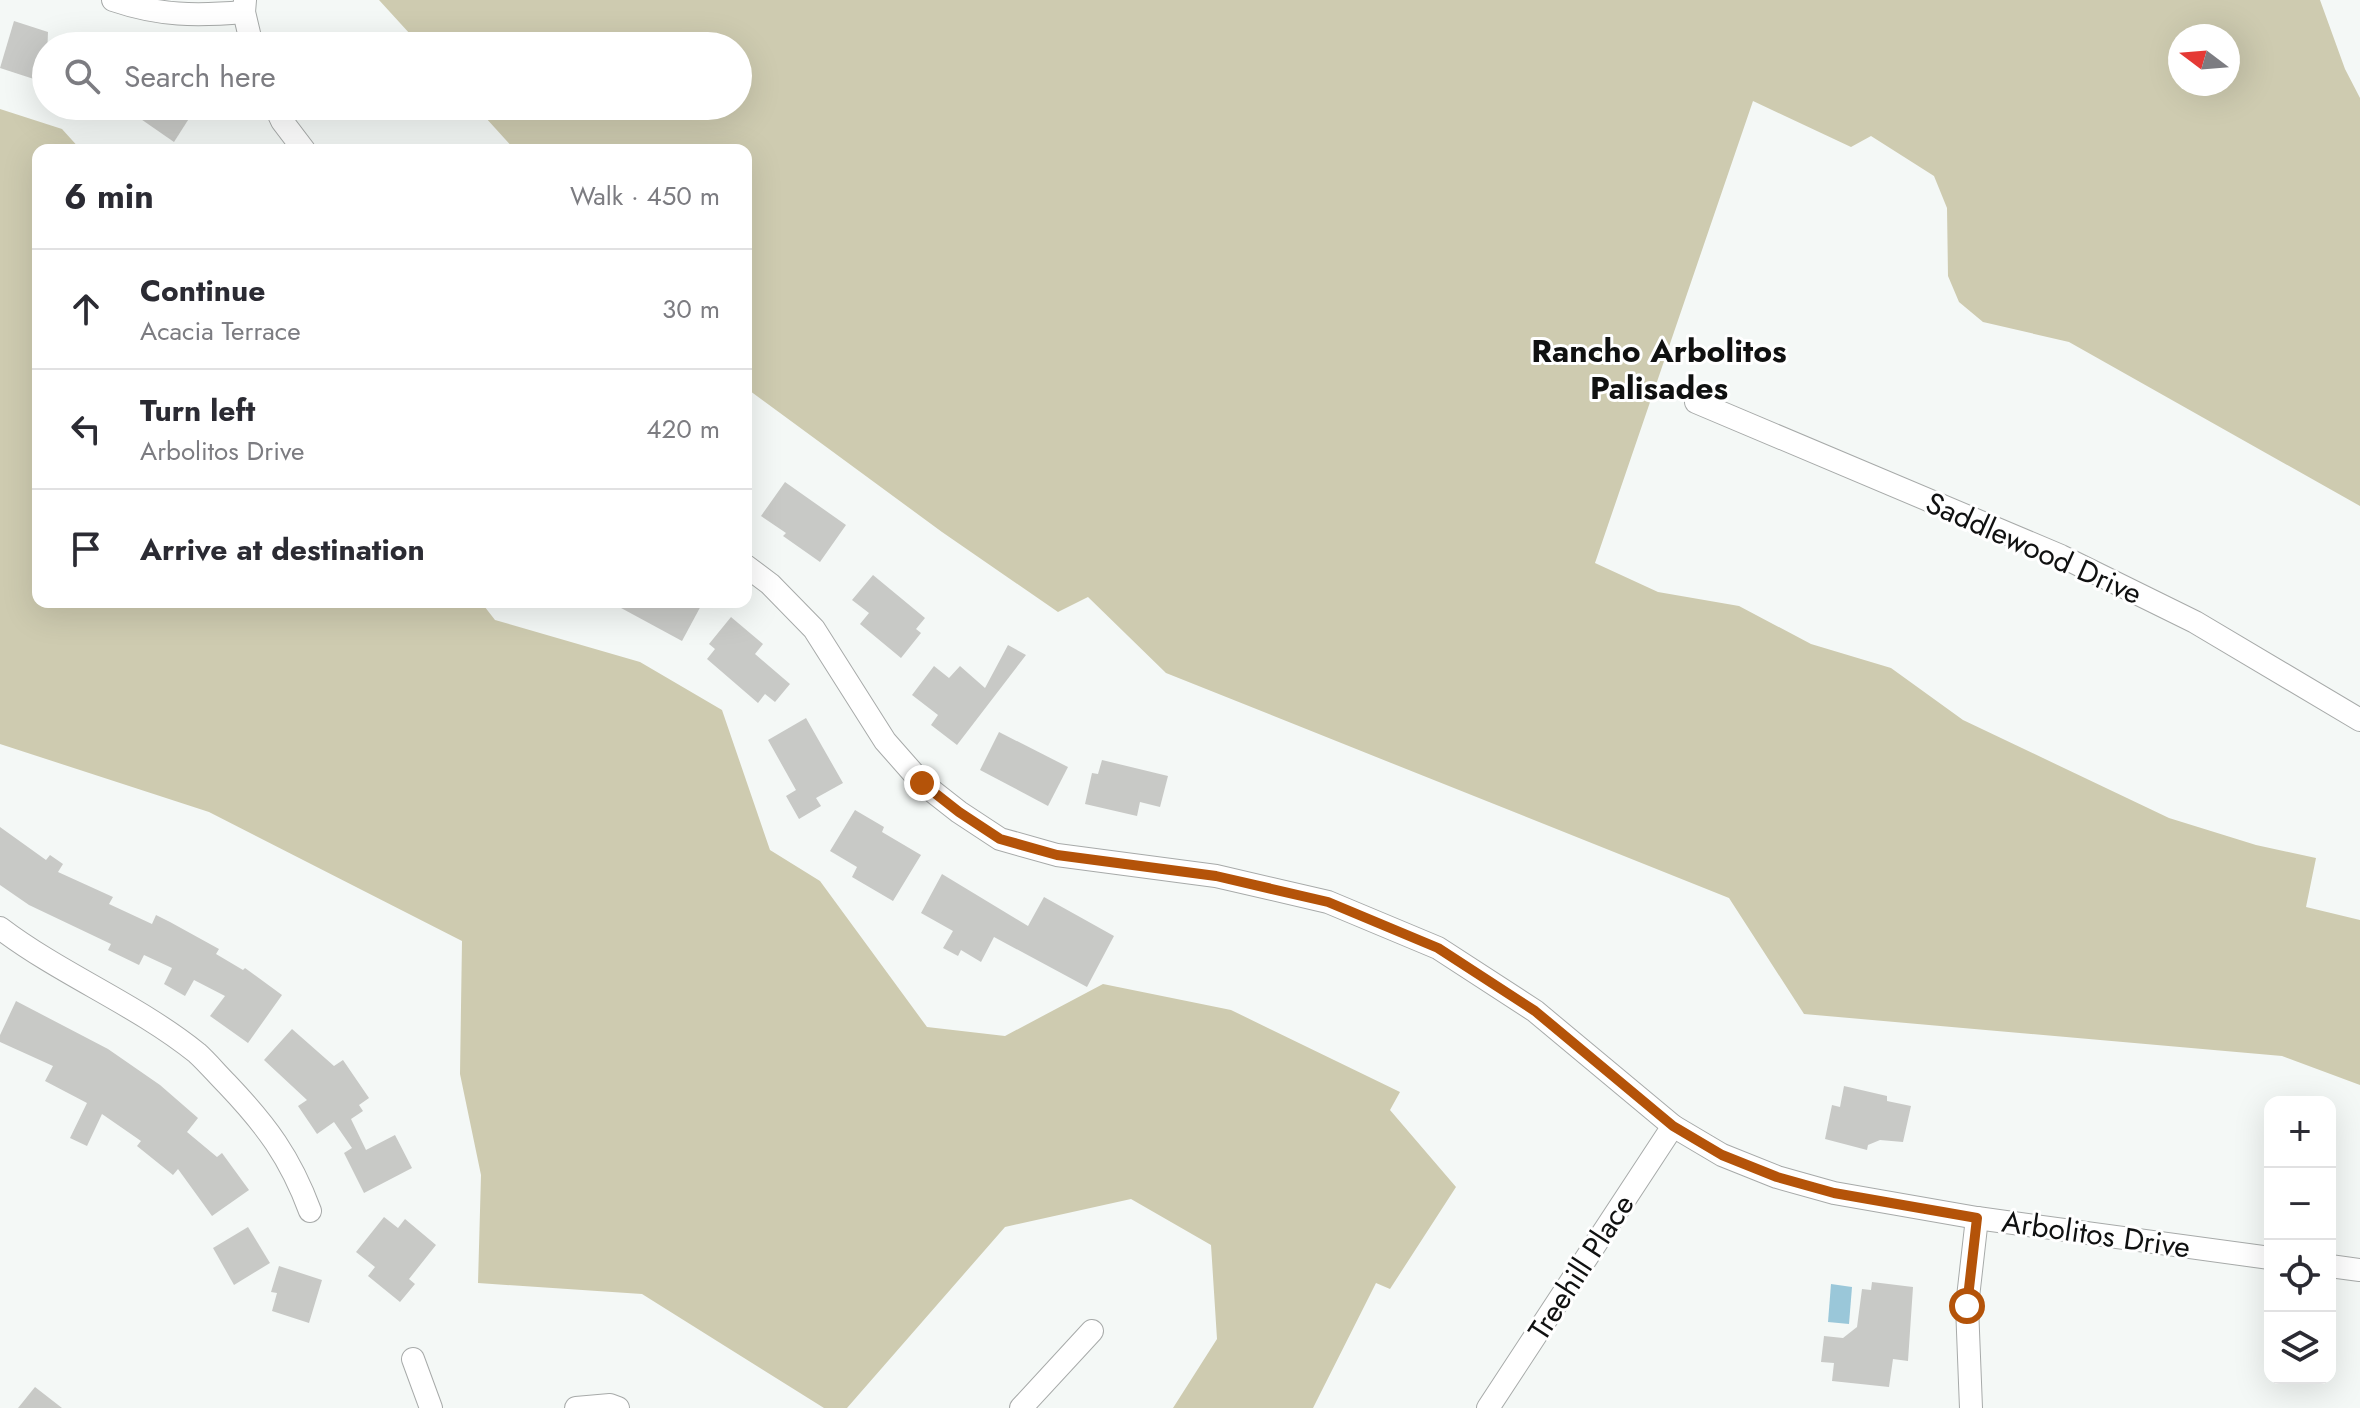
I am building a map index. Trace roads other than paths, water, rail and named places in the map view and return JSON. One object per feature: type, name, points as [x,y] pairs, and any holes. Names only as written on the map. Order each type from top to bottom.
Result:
[{"type":"street","points":[[113,0],[145,11],[191,16],[244,6],[249,32]]},
{"type":"street","points":[[282,120],[299,144]]},
{"type":"street","name":"Saddlewood Drive","points":[[1696,402],[2061,556],[2195,622],[2360,720]]},
{"type":"street","name":"Arbolitos Drive","points":[[752,570],[770,584],[814,629],[885,741],[922,783],[1000,839],[1057,855],[1216,876],[1328,902],[1438,948],[1535,1011],[1673,1126],[1722,1155],[1777,1177],[1834,1193],[1977,1218],[2264,1257]]},
{"type":"street","points":[[0,928],[27,949],[138,1014],[197,1054],[257,1115],[280,1145],[296,1174],[310,1211]]},
{"type":"street","name":"Treehill Place","points":[[1488,1408],[1673,1126]]},
{"type":"street","points":[[1971,1408],[1967,1306],[1977,1218]]},
{"type":"street","points":[[2336,1267],[2360,1270]]},
{"type":"street","points":[[1021,1408],[1092,1331]]},
{"type":"street","points":[[413,1359],[431,1408]]},
{"type":"street","points":[[576,1408],[610,1405],[618,1408]]},
{"type":"water","points":[[1831,1284],[1852,1287],[1849,1324],[1828,1322]]},
{"type":"district","name":"Rancho Arbolitos Palisades","points":[[1659,370]]}]
